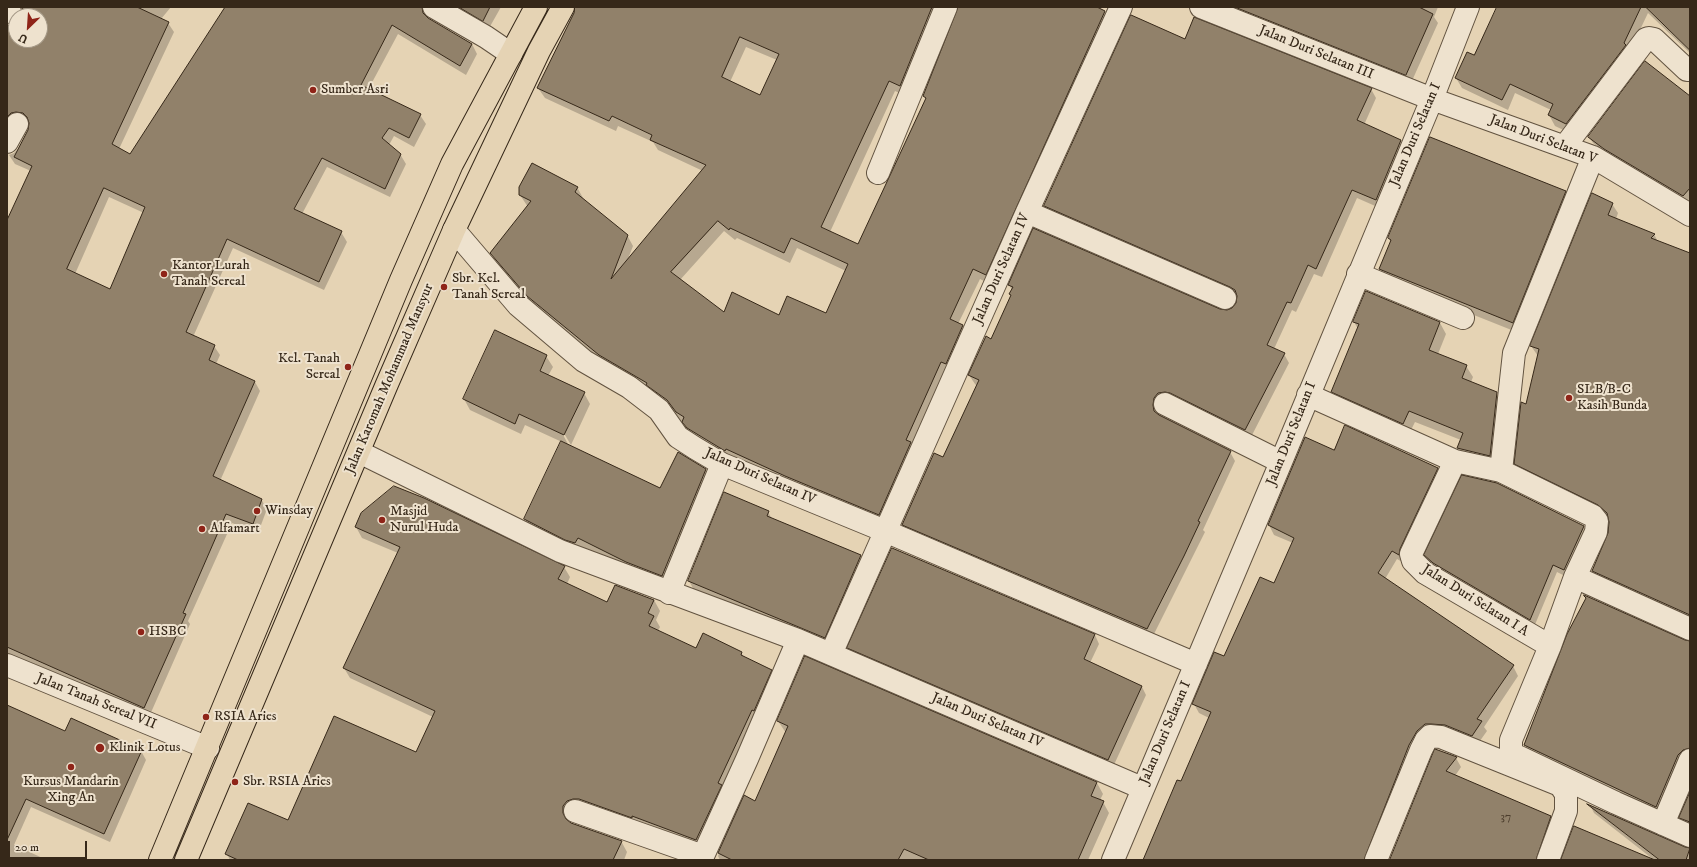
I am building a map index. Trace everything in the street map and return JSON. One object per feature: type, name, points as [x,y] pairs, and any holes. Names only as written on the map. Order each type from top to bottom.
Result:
[{"type":"main road","name":"Jalan Karomah Mohammad Mansyur","points":[[160,860],[208,748],[401,280],[452,164],[536,7]]},
{"type":"main road","name":"Jalan Karomah Mohammad Mansyur","points":[[186,860],[454,230],[539,51],[563,7]]},
{"type":"main road","points":[[370,356],[395,366]]},
{"type":"main road","points":[[208,748],[230,756]]},
{"type":"street","points":[[434,7],[486,37],[511,54]]},
{"type":"street","points":[[878,173],[946,7]]},
{"type":"street","name":"Jalan Duri Selatan IV","points":[[831,654],[1027,212],[1121,7]]},
{"type":"street","name":"Jalan Duri Selatan III","points":[[1201,7],[1432,99]]},
{"type":"street","name":"Jalan Duri Selatan I","points":[[1113,860],[1142,788],[1281,462],[1432,99],[1468,7]]},
{"type":"street","points":[[1565,146],[1646,39],[1654,38],[1687,70],[1690,70]]},
{"type":"street","name":"Jalan Duri Selatan V","points":[[1432,99],[1593,157],[1690,215]]},
{"type":"street","points":[[1501,471],[1514,353],[1593,157]]},
{"type":"street","points":[[1027,212],[1225,298]]},
{"type":"street","name":"Jalan Duri Selatan IV","points":[[454,230],[518,304],[584,361],[629,387],[659,410],[678,437],[722,464],[885,531],[1196,664]]},
{"type":"street","points":[[1358,274],[1462,318]]},
{"type":"street","points":[[1308,395],[1455,461],[1501,471],[1593,516],[1597,521],[1596,532],[1575,577],[1550,646],[1511,740],[1511,749],[1513,754],[1690,836]]},
{"type":"street","points":[[1165,404],[1281,462]]},
{"type":"street","name":"Jalan Duri Selatan IV","points":[[359,452],[560,551],[798,640],[1142,788]]},
{"type":"street","name":"Jalan Duri Selatan I A","points":[[1455,461],[1411,554],[1413,562],[1425,573],[1550,646]]},
{"type":"street","points":[[669,593],[722,464]]},
{"type":"street","points":[[1575,577],[1690,629]]},
{"type":"street","points":[[575,811],[708,858],[747,759],[798,640]]},
{"type":"street","name":"Jalan Tanah Sereal VII","points":[[7,665],[208,748]]},
{"type":"street","points":[[1376,860],[1426,740],[1430,736],[1441,736],[1560,786],[1566,794],[1566,811],[1548,860]]},
{"type":"street","points":[[1663,824],[1690,760]]},
{"type":"building","points":[[23,7],[137,7],[169,22],[112,144],[130,154],[225,7],[422,7],[423,13],[428,18],[472,44],[460,66],[392,25],[361,85],[421,114],[409,138],[389,128],[382,138],[401,154],[385,189],[322,158],[294,209],[342,231],[319,282],[227,239],[186,332],[215,345],[209,360],[255,381],[213,476],[262,499],[253,524],[226,514],[183,613],[186,614],[144,708],[7,647],[7,220],[32,166],[14,157],[28,130],[29,123],[27,117],[23,113],[11,113],[7,117],[7,25],[8,48],[48,48],[48,8]],"holes":[[[104,188],[145,207],[110,289],[67,269]]]},
{"type":"building","points":[[459,7],[490,7],[483,21]]},
{"type":"building","points":[[575,7],[932,7],[900,86],[889,81],[821,227],[858,244],[926,98],[923,96],[958,7],[1097,7],[1105,11],[986,275],[973,269],[950,319],[963,325],[946,364],[941,362],[906,440],[911,442],[879,515],[785,476],[726,449],[725,451],[687,428],[682,422],[684,417],[676,412],[667,400],[646,385],[647,383],[599,355],[527,296],[490,253],[531,201],[519,195],[519,187],[532,163],[578,187],[575,192],[628,235],[611,279],[706,165],[650,140],[652,135],[612,116],[609,121],[537,88],[574,13]],"holes":[[[740,37],[779,54],[760,95],[722,77]],[[718,221],[729,230],[730,228],[784,253],[791,238],[848,264],[826,313],[787,296],[779,315],[732,292],[724,312],[671,272]]]},
{"type":"building","points":[[1235,7],[1419,7],[1433,14],[1406,75]]},
{"type":"building","points":[[1497,7],[1641,7],[1624,43],[1626,45],[1566,124],[1548,115],[1553,104],[1510,84],[1502,100],[1455,78],[1467,52],[1474,55]]},
{"type":"building","points":[[1646,7],[1690,7],[1690,50]]},
{"type":"building","points":[[1131,15],[1185,39],[1194,17],[1372,88],[1357,120],[1401,140],[1376,200],[1352,190],[1316,269],[1308,265],[1291,303],[1287,302],[1267,345],[1285,353],[1245,430],[1170,393],[1158,393],[1154,398],[1154,411],[1159,415],[1231,451],[1198,521],[1200,522],[1184,556],[1147,629],[902,525],[934,453],[943,457],[979,380],[968,375],[986,336],[991,339],[1011,295],[1009,294],[1013,287],[1008,285],[1033,228],[1220,309],[1227,310],[1232,308],[1236,303],[1237,296],[1235,290],[1230,287],[1044,206]]},
{"type":"building","points":[[1645,61],[1690,96],[1690,188],[1683,196],[1604,149],[1588,137]]},
{"type":"building","points":[[1430,137],[1566,191],[1513,323],[1379,269],[1391,240],[1388,238]]},
{"type":"building","points":[[1592,193],[1613,203],[1608,215],[1655,234],[1651,238],[1690,253],[1690,615],[1592,571],[1608,533],[1609,522],[1607,513],[1598,505],[1514,464],[1521,402],[1526,404],[1539,349],[1530,346]]},
{"type":"building","points":[[1366,291],[1440,322],[1429,350],[1467,365],[1462,378],[1497,392],[1490,456],[1457,448],[1463,433],[1409,411],[1403,424],[1331,392],[1359,324],[1353,322]]},
{"type":"building","points":[[495,330],[547,355],[540,371],[585,392],[564,435],[519,414],[515,424],[463,399]]},
{"type":"building","points":[[1345,425],[1438,468],[1400,549],[1399,555],[1392,551],[1378,573],[1514,665],[1477,719],[1482,721],[1472,736],[1445,725],[1425,724],[1417,731],[1409,745],[1364,860],[1143,860],[1177,780],[1181,781],[1211,712],[1192,704],[1214,652],[1224,656],[1260,577],[1274,583],[1294,538],[1268,525],[1305,437],[1334,450]]},
{"type":"building","points":[[561,441],[660,488],[678,452],[706,469],[662,576],[626,562],[578,538],[575,543],[565,540],[524,519]]},
{"type":"building","points":[[1462,475],[1497,483],[1584,526],[1564,570],[1553,565],[1530,620],[1433,563],[1424,555]]},
{"type":"building","points":[[394,486],[424,498],[565,566],[558,579],[607,602],[615,585],[654,600],[648,613],[654,616],[649,626],[696,648],[703,633],[742,652],[741,655],[772,670],[754,711],[752,710],[718,783],[722,785],[696,840],[632,816],[632,818],[579,799],[573,799],[567,801],[563,806],[563,813],[566,819],[571,823],[622,841],[613,860],[238,860],[225,854],[248,803],[288,820],[334,716],[416,752],[435,711],[343,668],[400,547],[355,527],[361,513]]},
{"type":"building","points":[[724,492],[769,511],[767,516],[861,555],[825,638],[688,581]]},
{"type":"building","points":[[892,548],[1095,634],[1084,659],[1142,686],[1108,760],[847,648]]},
{"type":"building","points":[[1584,595],[1690,641],[1690,748],[1683,750],[1678,755],[1656,807],[1524,745],[1567,634],[1586,598]]},
{"type":"building","points":[[805,656],[1097,782],[1091,796],[1104,801],[1078,860],[929,860],[904,849],[898,860],[732,860],[718,853],[744,795],[755,801],[788,726],[777,721]]},
{"type":"building","points":[[7,705],[65,731],[71,718],[142,750],[104,834],[26,799],[7,840]]},
{"type":"building","points":[[1435,749],[1457,757],[1446,771],[1551,816],[1536,860],[1390,860]]},
{"type":"building","points":[[1690,792],[1690,822],[1679,818]]},
{"type":"building","points":[[1587,804],[1690,848],[1686,860],[1660,860]]},
{"type":"building","points":[[1574,826],[1655,860],[1561,860]]},
{"type":"place","name":"Sumber Asri","points":[[313,90]]},
{"type":"place","name":"Kantor Lurah Tanah Sereal","points":[[164,274]]},
{"type":"place","name":"Sbr. Kel. Tanah Sereal","points":[[444,287]]},
{"type":"place","name":"Kel. Tanah Sereal","points":[[348,367]]},
{"type":"place","name":"SLB/B-C Kasih Bunda","points":[[1569,398]]},
{"type":"place","name":"Winsday","points":[[257,511]]},
{"type":"place","name":"Masjid Nurul Huda","points":[[382,520]]},
{"type":"place","name":"Alfamart","points":[[202,529]]},
{"type":"place","name":"HSBC","points":[[141,632]]},
{"type":"place","name":"RSIA Aries","points":[[206,717]]},
{"type":"place","name":"Klinik Lotus","points":[[100,748]]},
{"type":"place","name":"Kursus Mandarin Xing An","points":[[71,767]]},
{"type":"place","name":"Sbr. RSIA Aries","points":[[235,782]]}]
